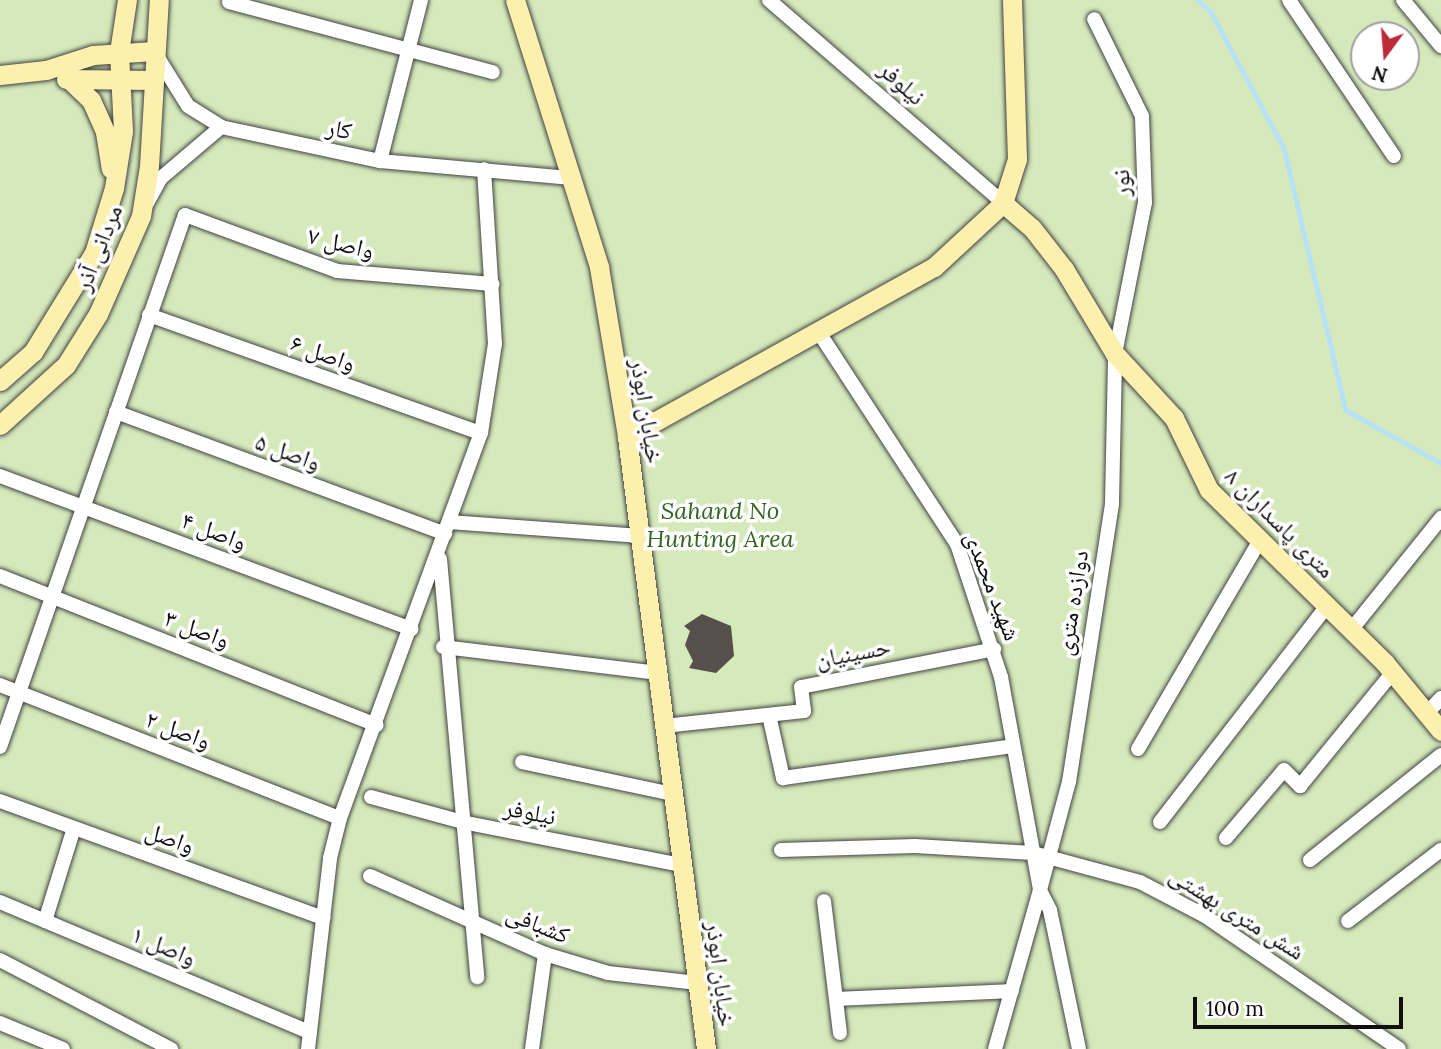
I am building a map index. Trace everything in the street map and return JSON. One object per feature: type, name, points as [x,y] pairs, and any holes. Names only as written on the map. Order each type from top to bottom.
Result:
[{"type":"main road","name":"مردانی آذر","points":[[0,381],[33,352],[94,253],[114,188],[123,131],[118,52],[127,0]]},
{"type":"main road","name":"مردانی آذر","points":[[0,425],[66,365],[98,314],[141,216],[159,0]]},
{"type":"main road","name":"خیابان ابوذر","points":[[515,0],[599,267],[627,437],[706,1049]]},
{"type":"main road","points":[[627,437],[934,267],[1003,203],[1017,159],[1012,9]]},
{"type":"main road","points":[[0,75],[46,70],[118,52],[154,51]]},
{"type":"main road","points":[[46,70],[71,81],[91,100],[105,132],[114,188]]},
{"type":"main road","points":[[71,81],[154,80]]},
{"type":"main road","name":"۸ متری پاسداران","points":[[1003,203],[1032,228],[1064,269],[1115,354],[1174,418],[1209,490],[1393,672],[1434,705],[1441,731]]},
{"type":"street","points":[[380,161],[421,0]]},
{"type":"street","name":"نیلوفر","points":[[769,0],[1003,203]]},
{"type":"street","points":[[1289,0],[1394,156]]},
{"type":"street","points":[[1403,0],[1441,46]]},
{"type":"street","points":[[229,2],[407,52],[493,72]]},
{"type":"street","name":"نور","points":[[1094,19],[1142,116],[1145,203],[1115,354]]},
{"type":"street","points":[[141,216],[161,178],[221,127],[188,106],[154,51]]},
{"type":"street","name":"کار","points":[[221,127],[380,161],[569,178]]},
{"type":"street","points":[[308,1049],[324,918],[340,818],[377,724],[481,433],[495,344],[484,169]]},
{"type":"street","name":"واصل ۷","points":[[149,315],[185,215],[337,271],[492,284]]},
{"type":"street","points":[[0,747],[149,315]]},
{"type":"street","name":"واصل ۶","points":[[149,315],[481,433]]},
{"type":"street","name":"شهید محمدی","points":[[818,331],[957,544],[994,649],[1040,890],[1049,909],[1079,1049]]},
{"type":"street","name":"دوازده متری","points":[[995,1049],[1051,857],[1069,782],[1112,503],[1115,354]]},
{"type":"street","name":"واصل ۵","points":[[116,412],[447,528],[640,536]]},
{"type":"street","name":"واصل ۴","points":[[0,476],[411,629]]},
{"type":"street","points":[[1351,630],[1441,518]]},
{"type":"street","points":[[1138,749],[1260,540]]},
{"type":"street","points":[[439,550],[443,647],[467,823],[477,977]]},
{"type":"street","name":"واصل ۳","points":[[0,576],[377,724]]},
{"type":"street","points":[[1160,822],[1327,606]]},
{"type":"street","points":[[443,647],[657,673]]},
{"type":"street","name":"حسینیان","points":[[664,726],[804,711],[801,687],[994,649]]},
{"type":"street","points":[[1226,838],[1284,770],[1300,786],[1393,672]]},
{"type":"street","name":"واصل ۲","points":[[0,685],[340,818]]},
{"type":"street","points":[[769,715],[783,778],[1013,746]]},
{"type":"street","points":[[1310,860],[1441,755]]},
{"type":"street","points":[[522,762],[673,794]]},
{"type":"street","name":"نیلوفر","points":[[371,797],[467,823],[682,865]]},
{"type":"street","name":"واصل","points":[[0,801],[324,918]]},
{"type":"street","points":[[45,921],[74,828]]},
{"type":"street","name":"شش متری بهشتی","points":[[781,850],[915,846],[1033,853],[1140,882],[1205,916],[1399,1049]]},
{"type":"street","points":[[1348,921],[1441,850]]},
{"type":"street","name":"کشبافی","points":[[370,876],[545,954],[608,973],[697,983]]},
{"type":"street","points":[[824,901],[840,1033]]},
{"type":"street","name":"واصل ۱","points":[[0,902],[310,1032]]},
{"type":"street","points":[[532,1049],[545,954]]},
{"type":"street","points":[[0,960],[171,1049]]},
{"type":"street","points":[[837,999],[1012,991]]},
{"type":"street","points":[[0,1023],[63,1049]]},
{"type":"green space","name":"Sahand No Hunting Area","points":[[0,0],[1441,0],[1441,1049],[0,1049]]},
{"type":"building","points":[[702,614],[731,626],[734,656],[716,673],[689,668],[693,661],[685,645],[690,631],[684,626]]},
{"type":"waterway","points":[[1198,0],[1211,12],[1284,148],[1346,410],[1441,463]]}]
